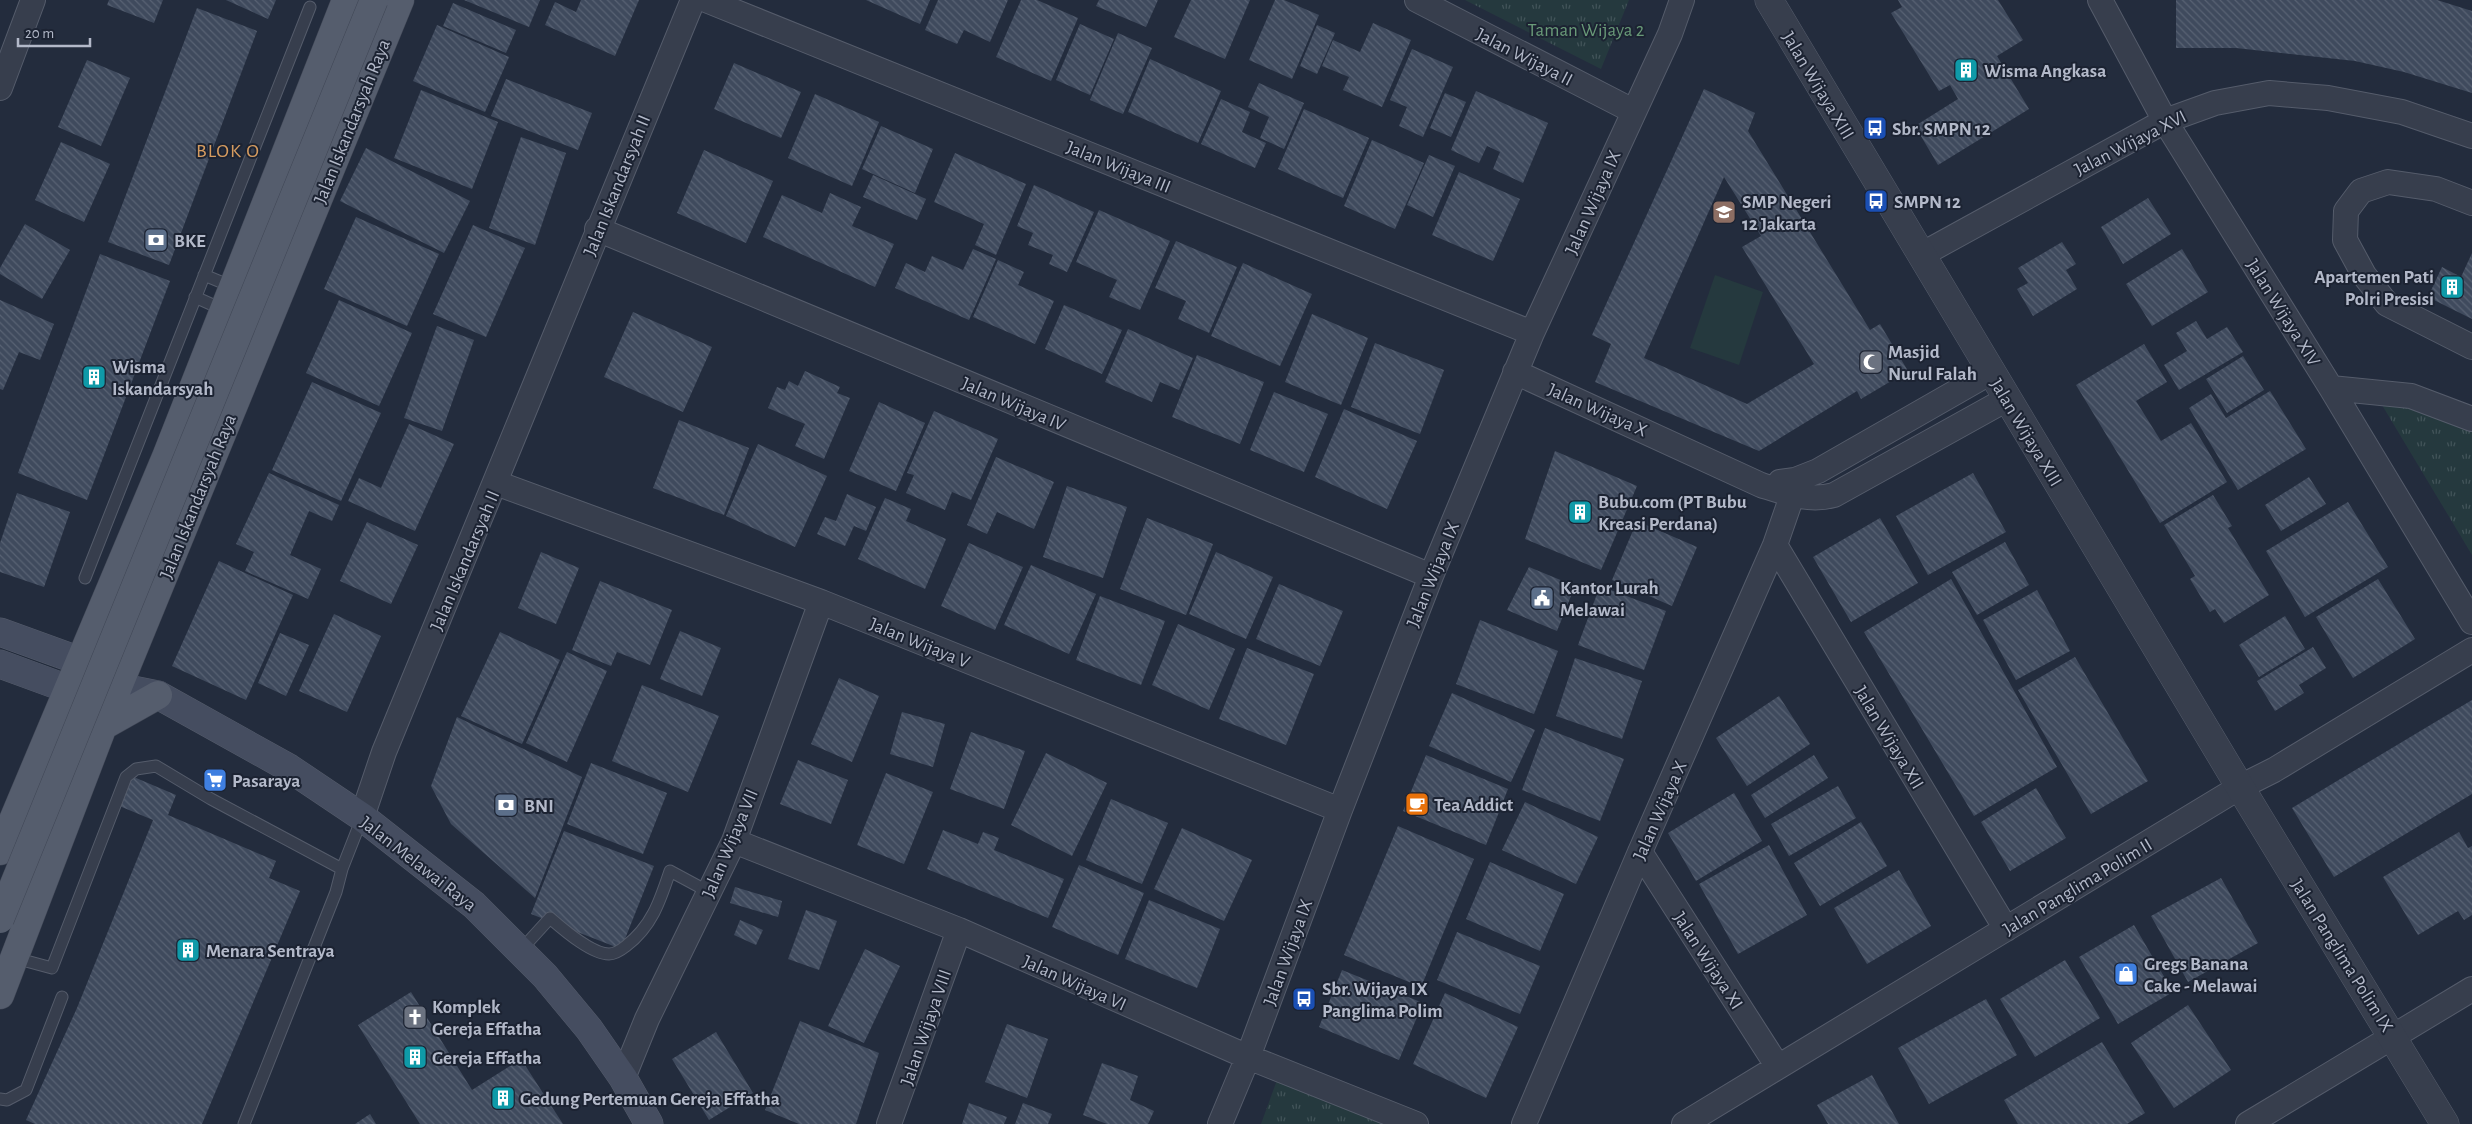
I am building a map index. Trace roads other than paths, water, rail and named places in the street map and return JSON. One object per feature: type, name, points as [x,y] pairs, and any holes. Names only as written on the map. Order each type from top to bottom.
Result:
[{"type":"main road","points":[[0,851],[166,457],[346,0]]},
{"type":"main road","points":[[0,919],[374,0]]},
{"type":"main road","name":"Jalan Iskandarsyah Raya","points":[[0,994],[103,726],[400,0]]},
{"type":"main road","points":[[0,632],[80,660],[122,679]]},
{"type":"main road","points":[[0,664],[68,689],[122,679]]},
{"type":"main road","name":"Jalan Melawai Raya","points":[[122,679],[158,696],[289,768],[362,817],[474,905],[545,976],[589,1029],[623,1078],[649,1124]]},
{"type":"main road","points":[[103,726],[158,696]]},
{"type":"street","points":[[0,88],[33,0]]},
{"type":"street","name":"Jalan Iskandarsyah II","points":[[362,817],[384,752],[496,483],[597,229],[693,0]]},
{"type":"street","name":"Jalan Wijaya III","points":[[706,0],[1532,333]]},
{"type":"street","name":"Jalan Wijaya II","points":[[1418,0],[1633,111]]},
{"type":"street","name":"Jalan Wijaya IX","points":[[1220,1124],[1248,1057],[1340,810],[1431,576],[1532,333],[1670,34],[1682,0]]},
{"type":"street","name":"Jalan Wijaya IX","points":[[1670,34],[1696,0]]},
{"type":"street","name":"Jalan Wijaya XIII","points":[[1769,0],[2240,787]]},
{"type":"street","name":"Jalan Wijaya XIV","points":[[2100,0],[2165,120],[2331,388],[2472,622]]},
{"type":"street","name":"Jalan Wijaya XVI","points":[[1921,256],[2165,120],[2215,103],[2270,92],[2328,98],[2402,112],[2472,136]]},
{"type":"street","points":[[2472,203],[2436,188],[2388,182],[2361,191],[2346,211],[2346,240],[2364,275],[2387,304],[2472,347]]},
{"type":"street","name":"Jalan Wijaya IV","points":[[597,229],[1431,576]]},
{"type":"street","name":"Jalan Wijaya X","points":[[1516,372],[1761,485],[1794,488],[1821,499],[1834,495],[2007,399]]},
{"type":"street","name":"Jalan Wijaya X","points":[[1524,1124],[1640,852],[1775,546],[1794,488],[1818,471],[1991,372]]},
{"type":"street","points":[[2331,388],[2411,396],[2472,419]]},
{"type":"street","name":"Jalan Wijaya V","points":[[496,483],[822,602],[1340,810]]},
{"type":"street","name":"Jalan Wijaya XII","points":[[1775,546],[2006,929]]},
{"type":"street","name":"Jalan Wijaya VII","points":[[623,1078],[646,1019],[734,841],[822,602]]},
{"type":"street","name":"Jalan Panglima Polim II","points":[[1684,1124],[2240,787],[2274,770],[2472,650]]},
{"type":"street","name":"Jalan Panglima Polim IX","points":[[2240,787],[2445,1124]]},
{"type":"street","name":"Jalan Wijaya VI","points":[[734,841],[959,930],[1248,1057],[1416,1124]]},
{"type":"street","name":"Jalan Wijaya XI","points":[[1640,852],[1778,1067]]},
{"type":"street","name":"Jalan Wijaya VIII","points":[[889,1124],[959,930]]},
{"type":"street","points":[[2248,1124],[2472,989]]},
{"type":"lane","points":[[85,578],[310,7]]},
{"type":"lane","points":[[204,275],[229,298]]},
{"type":"lane","points":[[195,297],[229,298]]},
{"type":"lane","points":[[15,958],[46,968],[52,968],[58,957],[126,777],[136,768],[156,766],[211,799],[342,869]]},
{"type":"lane","name":"Jalan Iskandarsyah II","points":[[244,1124],[336,892],[342,869],[362,817]]},
{"type":"lane","points":[[520,951],[550,918],[590,947],[608,954],[619,952],[641,934],[645,928],[661,898],[670,870],[709,892]]},
{"type":"lane","points":[[0,1099],[7,1100],[26,1090],[62,997]]},
{"type":"place","name":"Wisma Angkasa","points":[[1966,70]]},
{"type":"place","name":"Sbr. SMPN 12","points":[[1875,128]]},
{"type":"place","name":"SMPN 12","points":[[1876,201]]},
{"type":"place","name":"SMP Negeri 12 Jakarta","points":[[1724,212]]},
{"type":"place","name":"BKE","points":[[156,240]]},
{"type":"place","name":"Apartemen Pati Polri Presisi","points":[[2452,287]]},
{"type":"place","name":"Masjid Nurul Falah","points":[[1871,362]]},
{"type":"place","name":"Wisma Iskandarsyah","points":[[94,377]]},
{"type":"place","name":"Bubu.com (PT Bubu Kreasi Perdana)","points":[[1580,512]]},
{"type":"place","name":"Kantor Lurah Melawai","points":[[1542,598]]},
{"type":"place","name":"Pasaraya","points":[[215,780]]},
{"type":"place","name":"Tea Addict","points":[[1417,804]]},
{"type":"place","name":"BNI","points":[[506,805]]},
{"type":"place","name":"Menara Sentraya","points":[[188,950]]},
{"type":"place","name":"Gregs Banana Cake - Melawai","points":[[2126,974]]},
{"type":"place","name":"Sbr. Wijaya IX Panglima Polim","points":[[1304,999]]},
{"type":"place","name":"Komplek Gereja Effatha","points":[[415,1017]]},
{"type":"place","name":"Gereja Effatha","points":[[415,1057]]},
{"type":"place","name":"Gedung Pertemuan Gereja Effatha","points":[[503,1098]]},
{"type":"district","name":"BLOK O","points":[[228,150]]},
{"type":"park label","name":"Taman Wijaya 2","points":[[1586,29]]}]
